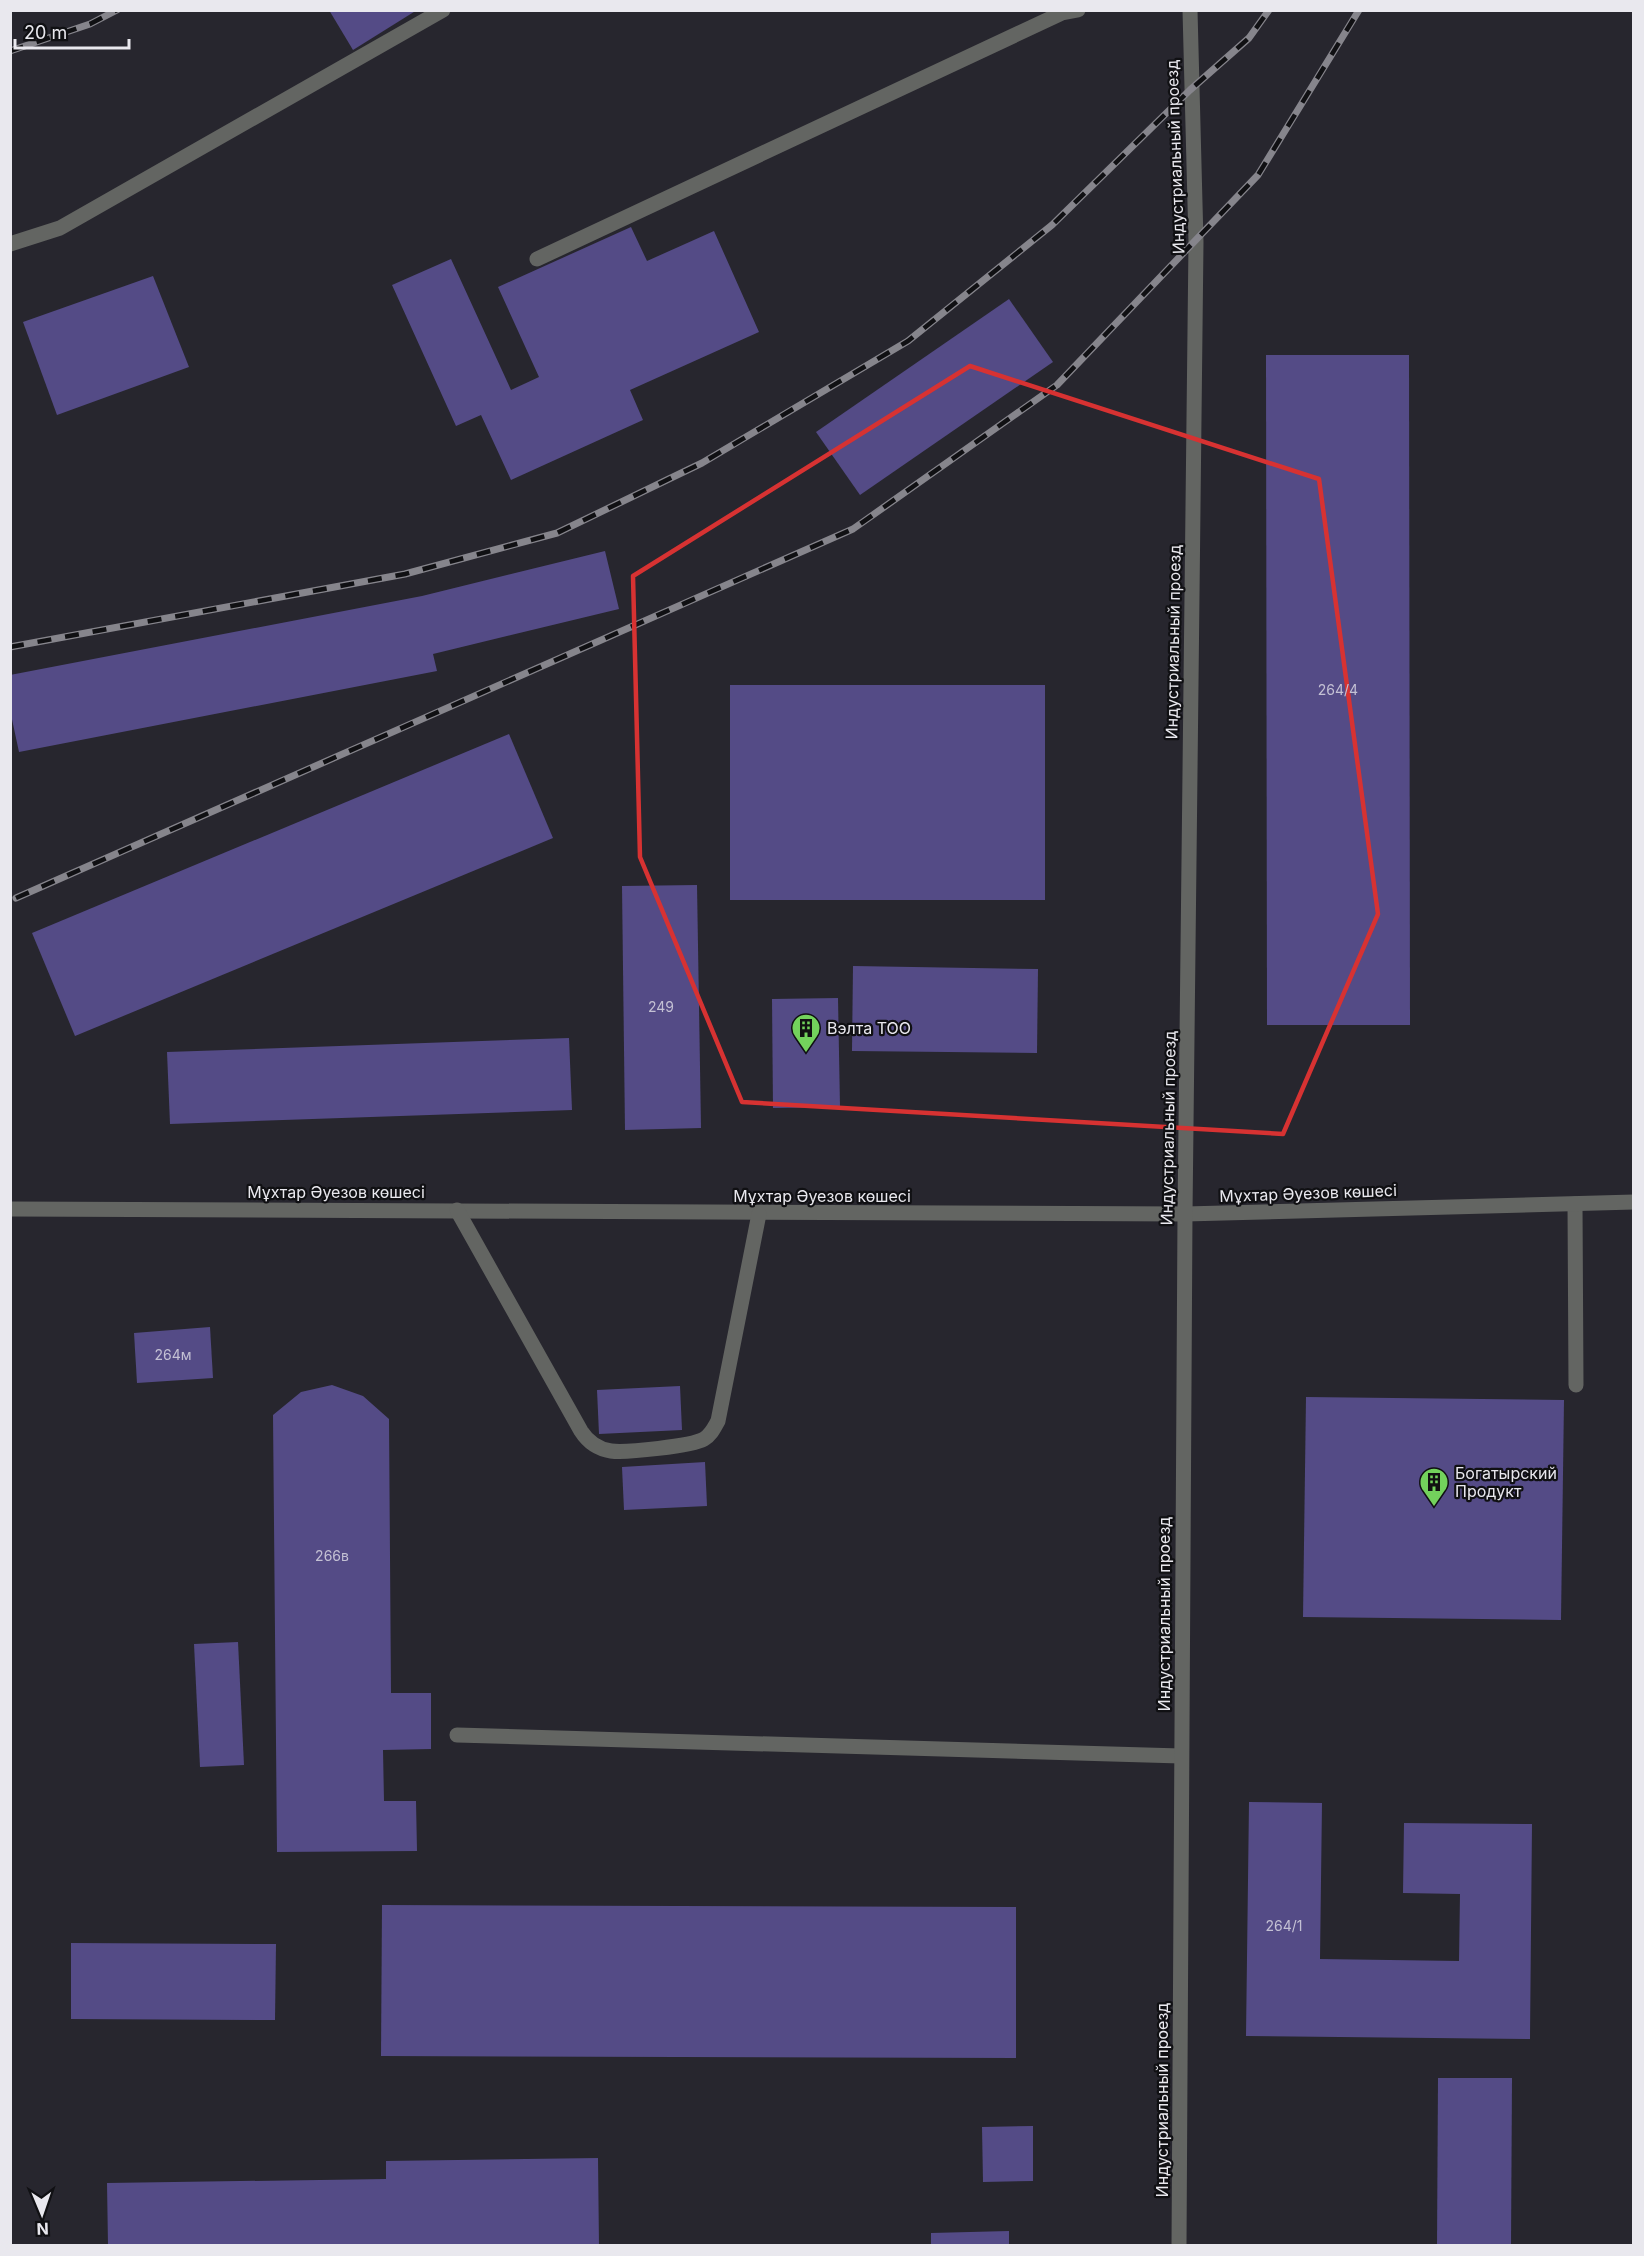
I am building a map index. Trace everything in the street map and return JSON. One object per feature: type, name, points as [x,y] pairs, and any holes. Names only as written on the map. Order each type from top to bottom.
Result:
[{"type":"street","points":[[10,244],[60,228],[443,10]]},
{"type":"street","points":[[537,259],[1062,13],[1078,10]]},
{"type":"street","name":"Индустриальный проезд","points":[[1179,2246],[1185,1214],[1196,242],[1190,10]]},
{"type":"street","name":"Мұхтар Әуезов көшесі","points":[[10,1209],[457,1210],[759,1214],[1185,1214],[1634,1202]]},
{"type":"street","points":[[1575,1204],[1576,1385]]},
{"type":"street","points":[[457,1210],[580,1431],[593,1445],[612,1451],[689,1445],[707,1438],[713,1430],[718,1421],[759,1214]]},
{"type":"street","points":[[457,1735],[1181,1756]]},
{"type":"highlighted area","points":[[970,366],[1319,479],[1378,914],[1283,1134],[742,1102],[640,857],[633,576]]},
{"type":"building","points":[[329,10],[417,10],[353,50]]},
{"type":"building","points":[[631,227],[647,261],[714,231],[759,332],[630,390],[643,420],[511,480],[481,415],[456,426],[392,285],[451,259],[511,390],[539,377],[498,287]]},
{"type":"building","points":[[153,276],[189,367],[57,415],[23,322]]},
{"type":"building","points":[[1009,299],[1053,362],[860,495],[816,432]]},
{"type":"building","points":[[1266,355],[1409,355],[1410,1025],[1267,1025]]},
{"type":"building","points":[[605,551],[619,609],[433,654],[437,671],[19,752],[10,710],[10,675],[422,596]]},
{"type":"building","points":[[730,685],[1045,685],[1045,900],[730,900]]},
{"type":"building","points":[[509,734],[553,838],[75,1036],[32,933]]},
{"type":"building","points":[[697,885],[701,1128],[625,1130],[622,886]]},
{"type":"building","points":[[853,966],[1038,969],[1037,1053],[852,1051]]},
{"type":"building","name":"Вэлта ТОО","points":[[838,998],[840,1107],[773,1108],[772,999]]},
{"type":"building","points":[[569,1038],[572,1110],[170,1124],[167,1052]]},
{"type":"building","points":[[210,1327],[213,1378],[137,1383],[134,1333]]},
{"type":"building","points":[[332,1385],[363,1396],[389,1419],[391,1693],[431,1693],[431,1749],[383,1750],[384,1801],[416,1801],[417,1851],[277,1852],[273,1415],[301,1392]]},
{"type":"building","points":[[680,1386],[682,1430],[599,1434],[597,1390]]},
{"type":"building","name":"Богатырский Продукт","points":[[1306,1397],[1564,1400],[1561,1620],[1303,1617]]},
{"type":"building","points":[[705,1462],[707,1506],[624,1510],[622,1467]]},
{"type":"building","points":[[238,1642],[244,1765],[200,1767],[194,1644]]},
{"type":"building","points":[[1249,1802],[1322,1803],[1320,1959],[1459,1961],[1460,1894],[1403,1893],[1404,1823],[1532,1824],[1530,2039],[1246,2036]]},
{"type":"building","points":[[382,1905],[1016,1907],[1016,2058],[381,2056]]},
{"type":"building","points":[[71,1943],[276,1944],[275,2020],[71,2019]]},
{"type":"building","points":[[1438,2078],[1512,2078],[1511,2246],[1437,2246]]},
{"type":"building","points":[[1033,2126],[1033,2181],[983,2182],[982,2127]]},
{"type":"building","points":[[598,2158],[599,2246],[108,2246],[107,2183],[386,2179],[386,2161]]},
{"type":"building","points":[[1009,2231],[1009,2246],[931,2246],[931,2233]]},
{"type":"railway","points":[[10,51],[90,24],[117,10]]},
{"type":"railway","points":[[10,647],[405,574],[557,533],[702,463],[908,341],[1052,225],[1190,90],[1249,38],[1269,10]]},
{"type":"railway","points":[[16,898],[853,529],[1057,385],[1258,175],[1359,10]]},
{"type":"place","name":"Вэлта ТОО","points":[[806,1054]]},
{"type":"place","name":"Богатырский Продукт","points":[[1434,1508]]}]
